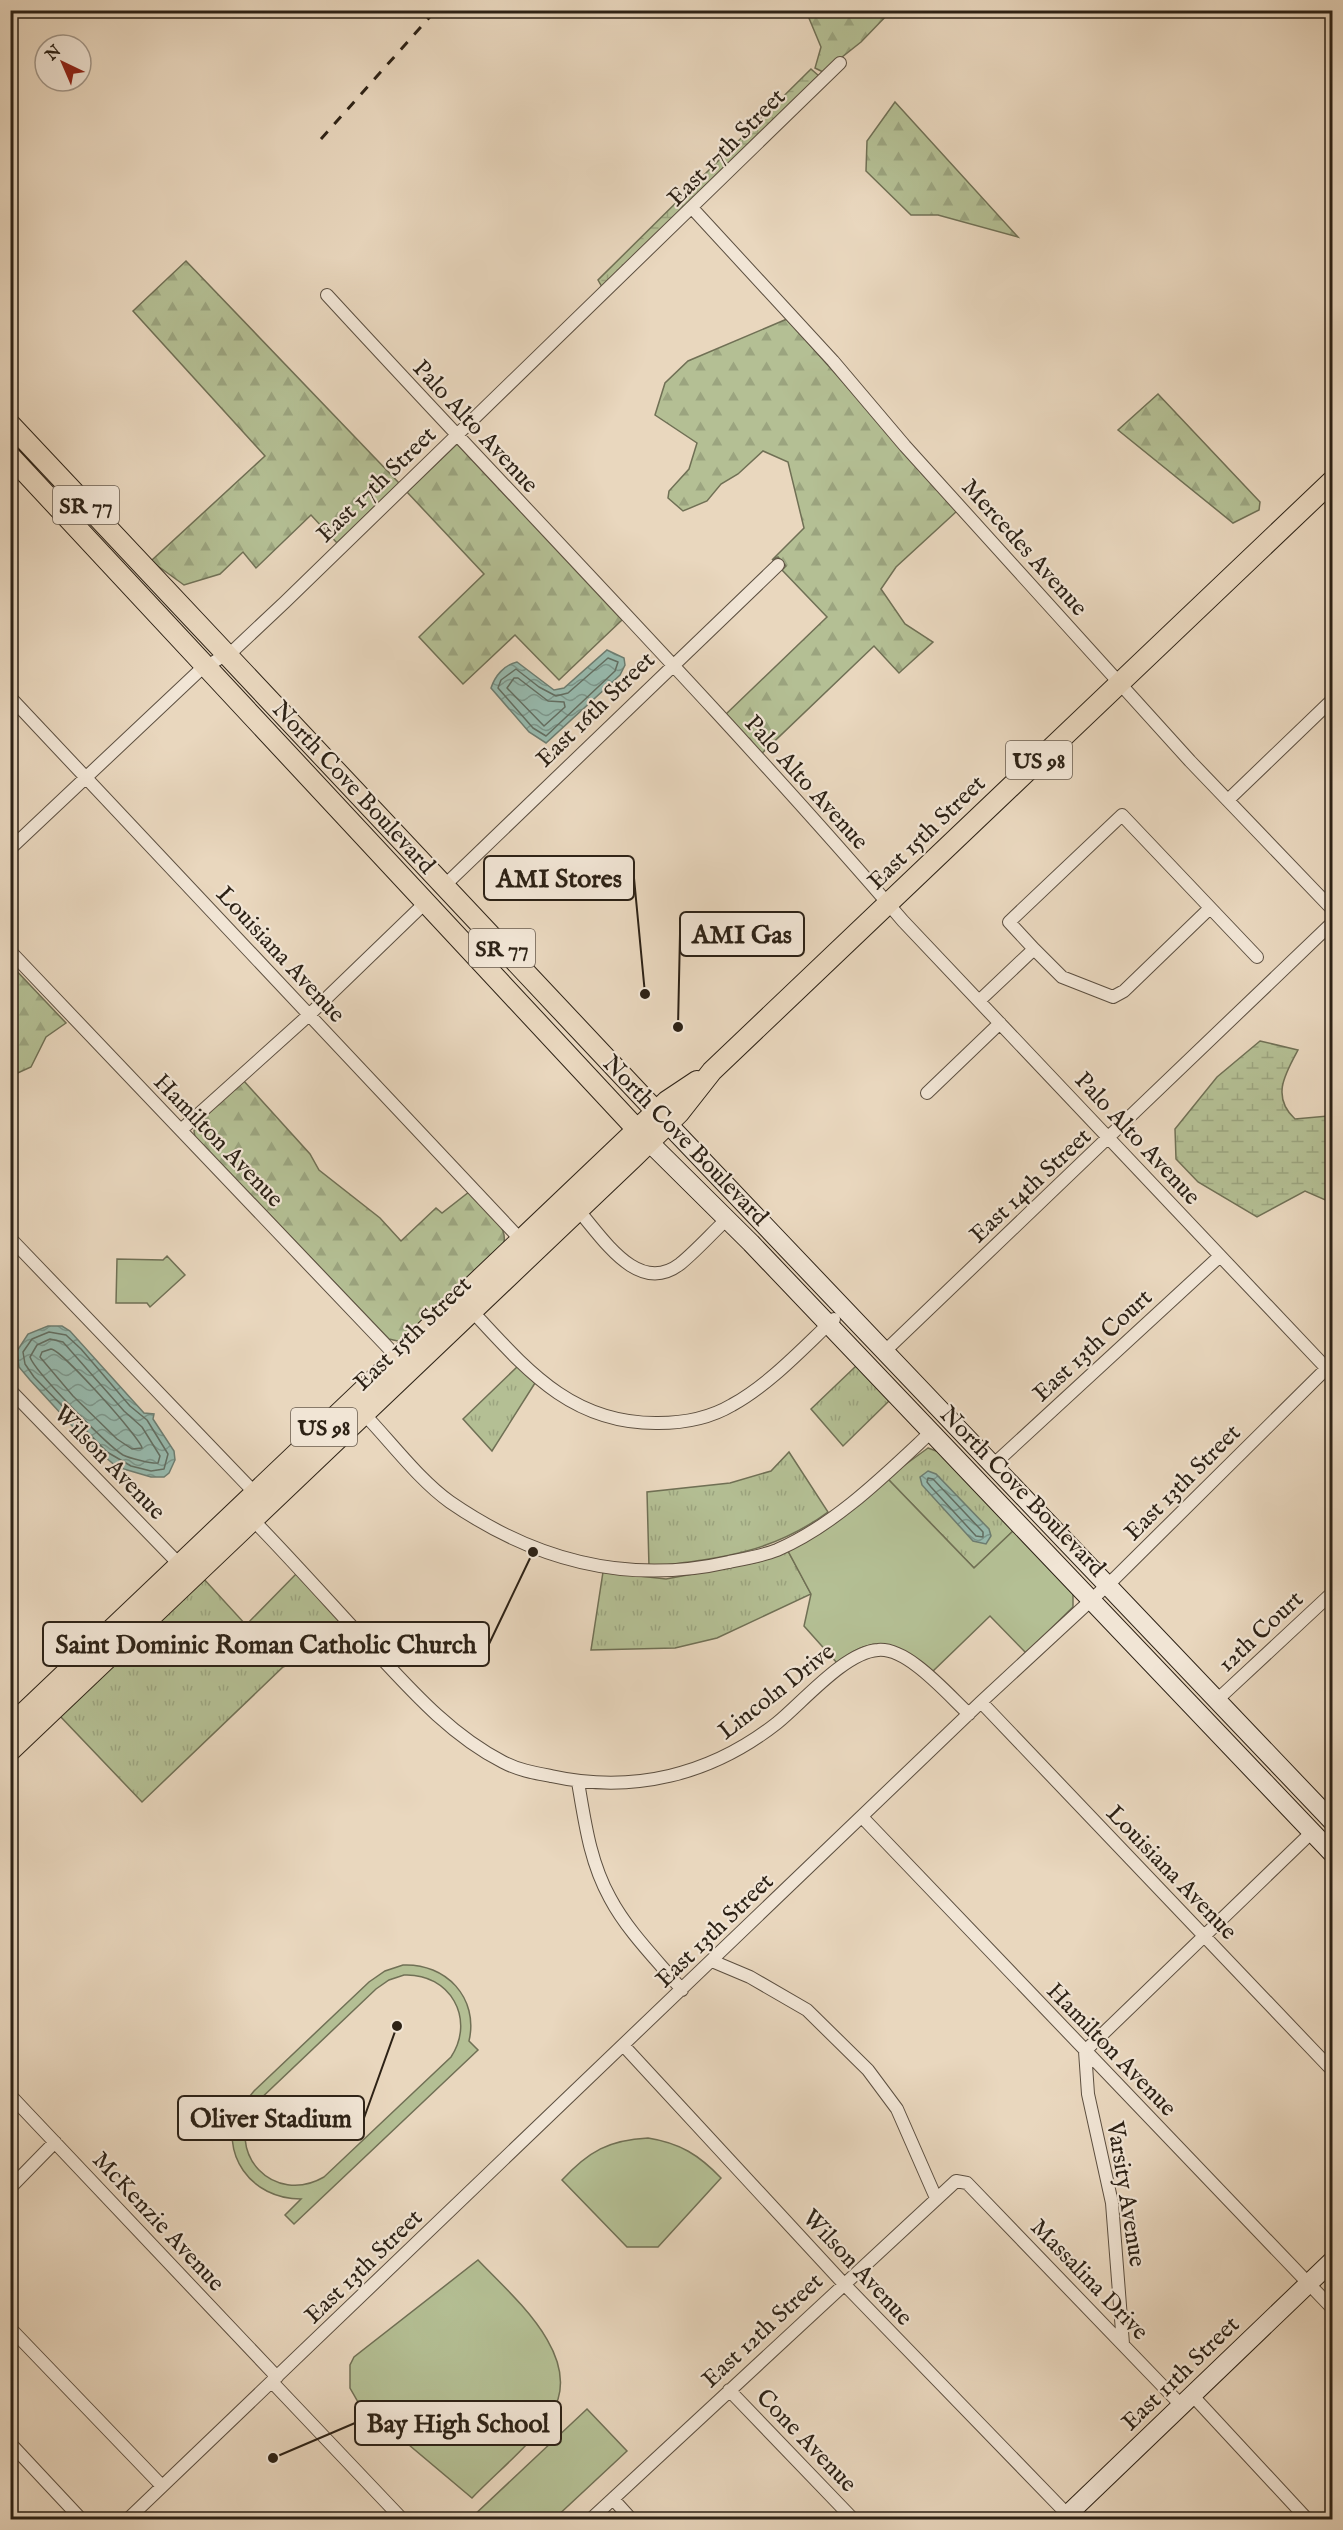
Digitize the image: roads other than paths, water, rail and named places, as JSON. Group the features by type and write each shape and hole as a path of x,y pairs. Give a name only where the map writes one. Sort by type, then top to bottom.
{"main road":[{"name":"North Cove Boulevard","path":"10,424 884,1352 1331,1816"},
{"name":"North Cove Boulevard","path":"10,456 643,1136 806,1301 832,1322 931,1432 1332,1853"},
{"name":"East 15th Street","path":"10,1751 38,1711 662,1118 667,1101 712,1071 1332,481"},
{"name":"East 15th Street","path":"527,1246 578,1210 643,1136"},
{"path":"832,1322 865,1348 875,1352 884,1352"},
{"name":"East 15th Street","path":"10,1725 38,1711"},
{"name":"East 11th Street","path":"1064,2517 1332,2261"}],"street":[{"name":"East 17th Street","path":"10,849 206,665 226,654 285,602 693,209 840,63"},
{"name":"Mercedes Avenue","path":"693,209 1228,800 1332,909"},
{"name":"Palo Alto Avenue","path":"327,295 671,664 979,1001 1330,1371"},
{"name":"East 16th Street","path":"444,885 671,664 778,565"},
{"name":"Louisiana Avenue","path":"10,697 527,1246"},
{"path":"1228,800 1332,700"},
{"path":"1210,908 1124,992 1113,997 1062,977 1009,922 1122,815 1257,957"},
{"path":"181,1130 310,1014 426,903"},
{"name":"East 14th Street","path":"884,1352 1332,923"},
{"path":"979,1001 1034,949"},
{"name":"Hamilton Avenue","path":"10,951 403,1364"},
{"path":"927,1093 1000,1023"},
{"path":"578,1210 626,1262 637,1270 651,1275 665,1273 679,1265 727,1219"},
{"path":"10,1238 261,1499"},
{"name":"East 13th Court","path":"993,1465 1220,1256"},
{"path":"466,1305 535,1377 556,1394 610,1418 652,1423 696,1419 732,1406 832,1322"},
{"name":"East 13th Street","path":"128,2520 981,1702 1107,1585 1330,1371"},
{"name":"Wilson Avenue","path":"10,1390 186,1571"},
{"path":"358,1408 432,1487 449,1501 499,1531 532,1546 582,1563 620,1570 664,1573 756,1556 797,1540 842,1510 931,1432"},
{"name":"Lincoln Drive","path":"246,1513 406,1685 450,1727 504,1763 578,1782 623,1783 674,1777 707,1766 742,1749 777,1723 853,1658 878,1650 890,1651 915,1664 969,1714"},
{"name":"12th Court","path":"1217,1700 1332,1593"},
{"name":"Louisiana Avenue","path":"981,1702 1332,2070"},
{"path":"578,1782 586,1834 595,1866 610,1900 630,1928 682,1990"},
{"name":"Hamilton Avenue","path":"862,1817 1332,2308"},
{"path":"1085,2051 1312,1832"},
{"path":"712,1961 750,1977 807,2010 868,2070 897,2109 936,2198"},
{"name":"Wilson Avenue","path":"623,2045 1064,2517"},
{"name":"Varsity Avenue","path":"1085,2051 1088,2094 1112,2202 1123,2344"},
{"name":"McKenzie Avenue","path":"10,2095 403,2520"},
{"path":"10,2188 55,2142"},
{"name":"East 12th Street","path":"590,2520 936,2198 956,2181 967,2183"},
{"name":"Massalina Drive","path":"967,2183 1123,2344 1187,2400 1308,2520"},
{"path":"10,2328 162,2486"},
{"name":"Cone Avenue","path":"729,2390 854,2520"},
{"path":"10,2444 82,2520"},
{"path":"613,2499 632,2520"}],"water":[{"path":"607,650 624,658 625,665 620,675 546,743 529,732 491,688 501,672 517,662 554,690 564,688"},
{"path":"48,1326 62,1326 70,1331 144,1413 154,1414 153,1419 174,1451 175,1460 169,1473 164,1477 151,1477 117,1467 85,1440 19,1367 17,1351 28,1334"},
{"path":"928,1471 936,1474 989,1529 991,1536 986,1544 973,1541 922,1485 920,1477"}],"railway":[{"path":"321,139 436,10"}],"place":[{"name":"AMI Stores","path":"645,994"},
{"name":"AMI Gas","path":"678,1027"},
{"name":"Saint Dominic Roman Catholic Church","path":"533,1552"},
{"name":"Oliver Stadium","path":"397,2026"},
{"name":"Bay High School","path":"273,2458"}]}
